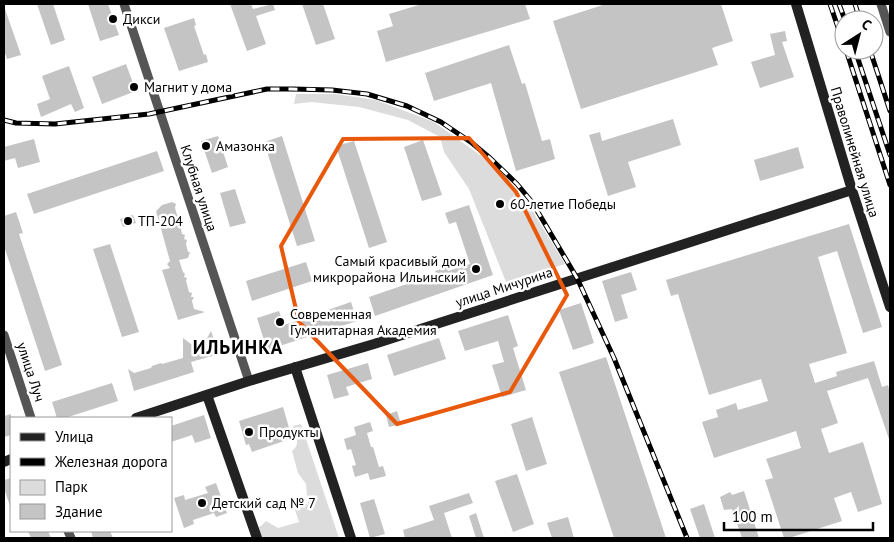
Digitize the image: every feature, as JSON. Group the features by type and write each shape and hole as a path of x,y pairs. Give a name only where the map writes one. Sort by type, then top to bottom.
{"main road":[{"name":"Праволинейная улица","path":"796,4 852,190 890,307"},
{"name":"улица Мичурина","path":"139,417 852,190"},
{"path":"296,367 351,538"},
{"path":"207,395 256,538"}],"street":[{"name":"Клубная улица","path":"124,4 249,381"},
{"path":"881,4 890,32"},
{"name":"улица Луч","path":"4,335 31,417"}],"highlighted area":[{"path":"469,138 516,192 567,295 510,392 397,424 299,322 281,246 343,139"}],"green space":[{"path":"296,94 335,94 376,100 434,122 487,160 530,207 565,264 506,282 469,189 444,152 440,137 408,120 359,107 311,102 294,104"},
{"path":"301,424 339,538 257,538 253,529 261,526 266,521 278,528 299,522 294,507 305,503 308,505 306,484 298,473 292,451 297,442 293,426"}],"building":[{"path":"37,4 53,4 65,40 51,45"},
{"path":"88,4 108,4 119,35 100,41"},
{"path":"230,4 251,4 253,9 273,4 275,10 256,16 266,44 247,51"},
{"path":"302,4 323,4 335,39 316,45"},
{"path":"422,4 525,4 530,19 386,62 377,31 393,26 389,14"},
{"path":"606,4 721,4 733,41 712,48 718,65 581,109 553,21"},
{"path":"4,9 21,55 7,59 4,50"},
{"path":"194,18 196,25 194,26 208,62 179,71 164,28"},
{"path":"785,31 787,41 782,42 794,77 760,88 751,62 775,55 770,34"},
{"path":"509,45 522,84 525,83 542,141 550,139 555,159 516,171 491,83 434,101 425,73"},
{"path":"126,64 136,91 102,104 92,77"},
{"path":"69,66 84,108 75,112 71,104 41,117 37,104 50,99 42,76"},
{"path":"673,119 681,145 628,162 636,187 608,196 589,135 600,132 602,141"},
{"path":"218,136 228,167 212,173 201,141"},
{"path":"282,136 315,241 297,246 264,142"},
{"path":"34,139 40,162 18,168 15,158 4,161 4,147"},
{"path":"423,140 442,195 422,201 404,147"},
{"path":"354,141 387,242 369,248 336,146"},
{"path":"798,147 804,168 760,181 754,160"},
{"path":"157,151 164,171 34,214 27,194"},
{"path":"235,189 246,223 230,227 220,193"},
{"path":"172,202 176,204 178,220 181,220 182,234 185,235 184,239 187,240 188,252 190,252 188,258 179,260 185,274 184,277 187,278 189,292 192,293 191,297 194,297 192,301 194,309 205,312 178,320 162,270 170,268 167,264 170,261 156,211 162,205"},
{"path":"469,205 493,275 375,316 369,297 436,274 435,271 447,267 448,271 470,264 456,222 449,224 445,213"},
{"path":"16,212 23,233 19,234 62,365 45,371 4,246 4,216"},
{"name":"ТП-204","path":"133,215 136,223 123,227 120,219"},
{"path":"849,224 882,327 863,333 837,251 818,257 847,353 809,364 815,383 837,376 836,372 874,361 882,387 888,385 890,393 890,439 868,378 827,391 838,423 821,429 829,453 863,442 882,504 858,512 851,492 834,498 842,521 784,538 765,480 773,478 766,459 801,448 796,431 714,458 702,422 718,417 716,410 736,403 738,410 768,401 761,379 709,395 678,294 671,296 666,280"},
{"path":"110,244 139,332 122,337 93,249"},
{"path":"306,262 312,281 252,301 246,281"},
{"path":"631,272 637,290 621,295 628,318 615,322 602,281"},
{"path":"351,302 357,321 267,350 257,318 279,311 284,325"},
{"path":"581,303 594,343 573,350 559,310"},
{"path":"508,315 518,346 513,348 526,390 502,397 492,365 504,362 498,341 465,351 458,331"},
{"path":"211,331 219,354 191,362 194,372 134,391 128,369 134,373 161,363 183,358 183,338 191,344 206,340"},
{"path":"439,338 446,359 394,376 387,355"},
{"path":"606,357 666,538 614,538 559,372"},
{"path":"368,363 372,379 346,387 349,395 334,399 327,375"},
{"path":"112,383 118,401 68,417 57,417 52,402"},
{"path":"283,407 290,431 288,432 290,439 252,452 249,444 246,445 239,421"},
{"path":"397,411 401,424 389,427 386,415"},
{"path":"11,414 10,435 4,437 4,416"},
{"path":"204,415 211,438 195,443 192,435 172,442 172,426"},
{"path":"532,417 547,464 526,471 511,424"},
{"path":"370,422 373,431 367,433 371,447 373,447 379,467 383,466 386,476 370,480 368,473 355,477 352,466 356,465 351,449 347,450 344,439 356,435 354,427"},
{"path":"517,474 534,524 513,532 495,481"},
{"path":"10,478 10,506 4,488 4,480"},
{"path":"216,483 227,513 216,517 214,513 193,520 194,524 184,528 174,498 184,495 185,500 208,493 205,487"},
{"path":"744,491 759,538 742,538 732,509 724,510 720,497 730,492 732,495"},
{"path":"469,493 473,503 444,513 452,538 405,538 403,530 434,520 429,506"},
{"path":"374,499 385,534 370,538 360,503"},
{"path":"704,504 715,538 700,538 690,509"},
{"path":"476,513 484,538 476,538 469,516"},
{"path":"568,517 574,538 552,538 547,523"},
{"path":"28,532 48,532 51,538 31,538"},
{"path":"91,532 110,532 113,538 93,538"}],"railway":[{"path":"830,4 834,16"},
{"path":"839,4 841,10"},
{"path":"855,4 857,10"},
{"path":"849,60 890,185"},
{"path":"858,60 890,155"},
{"path":"873,60 890,111"},
{"path":"4,120 16,123 55,124 149,114 267,89 292,89 332,90 367,94 407,106 441,122 472,143 517,184 532,202 577,278 614,358 687,538"}],"place":[{"name":"Дикси","path":"113,19"},
{"name":"Магнит у дома","path":"134,87"},
{"name":"Амазонка","path":"206,146"},
{"name":"60-летие Победы","path":"500,204"},
{"name":"ТП-204","path":"128,221"},
{"name":"Самый красивый дом микрорайона Ильинский","path":"476,269"},
{"name":"Современная Гуманитарная Академия","path":"280,322"},
{"name":"Продукты","path":"249,432"},
{"name":"Детский сад № 7","path":"202,503"}],"district":[{"name":"ИЛЬИНКА","path":"238,347"}]}
